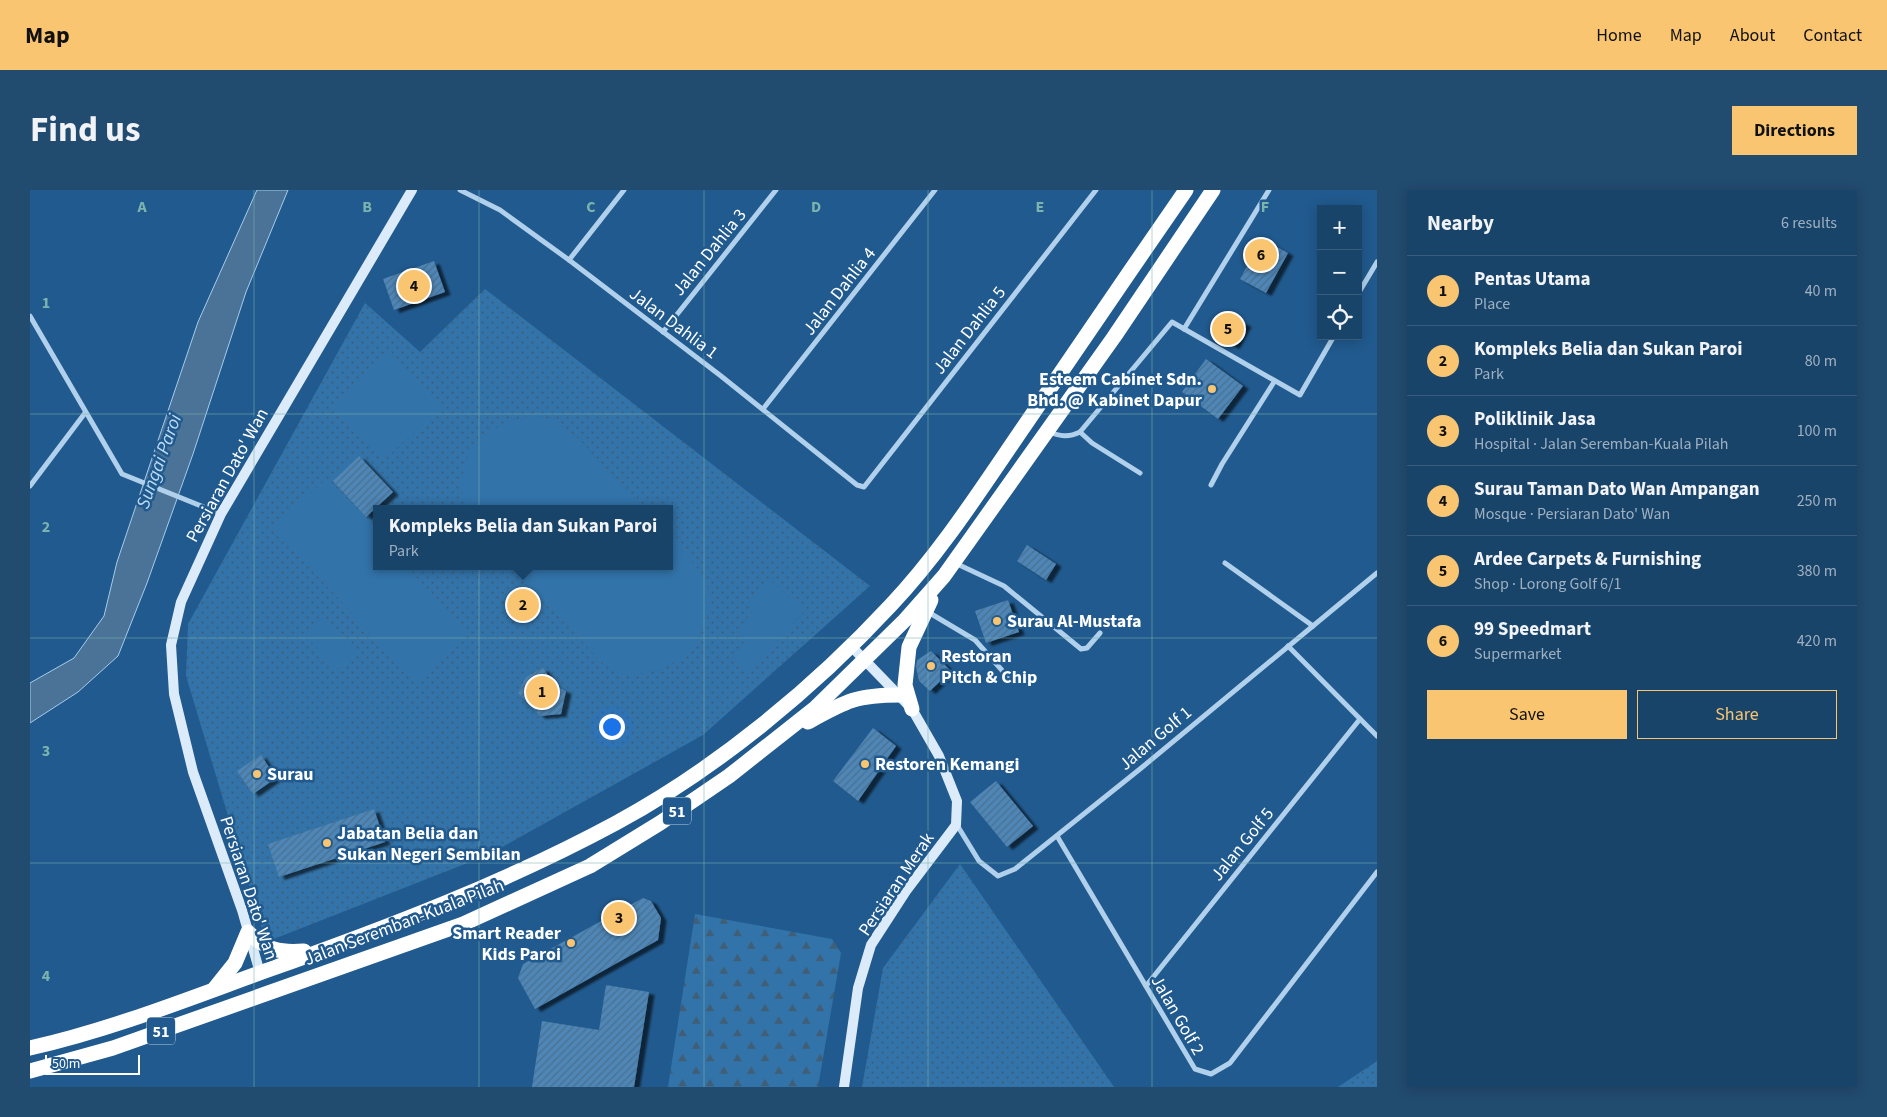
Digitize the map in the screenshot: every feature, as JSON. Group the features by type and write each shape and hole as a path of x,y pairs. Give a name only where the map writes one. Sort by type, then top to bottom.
{"highway":[{"name":"Jalan Seremban-Kuala Pilah","path":"30,1048 132,1018 260,973 326,949 521,871 619,822 684,782 748,737 799,694 891,606 928,561 1186,190"},
{"name":"Jalan Seremban-Kuala Pilah","path":"30,1071 113,1048 462,924 590,866 660,823 741,767 814,709 905,620 944,576 1114,337 1213,190"},
{"path":"960,517 965,521 970,521 1001,480 1009,475 1016,475"},
{"path":"912,709 905,685 909,647 925,610 944,576"},
{"path":"741,767 802,726 845,702 868,695 900,694"},
{"path":"215,988 235,963 248,932 274,951 286,953 326,949"},
{"path":"260,973 267,982 291,985"}],"street":[{"name":"Persiaran Dato' Wan","path":"260,973 248,932 193,772 174,694 171,645 181,602 221,514 412,190"},
{"name":"Jalan Dahlia 1","path":"460,190 500,210 569,260 764,409 857,485 864,487"},
{"path":"569,260 624,190"},
{"name":"Jalan Dahlia 3","path":"663,332 776,190"},
{"name":"Jalan Dahlia 4","path":"764,409 935,190"},
{"path":"1184,329 1269,190"},
{"name":"Jalan Dahlia 5","path":"864,487 1093,191"},
{"path":"1362,287 1377,262"},
{"path":"30,316 122,474 221,514"},
{"path":"1047,432 1060,436 1071,436 1080,432 1172,322 1274,382 1300,395 1332,340"},
{"path":"1211,485 1222,464 1274,382"},
{"path":"30,486 85,413"},
{"path":"1080,432 1092,443 1140,472"},
{"path":"953,562 1004,586 1077,647 1087,648 1100,634"},
{"path":"1225,563 1313,626"},
{"name":"Jalan Golf 1","path":"956,825 979,861 998,876 1015,869 1376,576"},
{"path":"925,610 969,636 1008,677"},
{"path":"850,645 900,694"},
{"path":"1288,646 1377,736"},
{"name":"Persiaran Merak","path":"844,1087 858,988 871,945 906,891 956,825 957,801 939,756 912,709 900,694"},
{"name":"Jalan Golf 5","path":"1146,986 1360,719"},
{"name":"Jalan Golf 2","path":"1058,836 1194,1069 1211,1074 1230,1063 1377,872"}],"green space":[{"path":"485,289 870,586 703,735 488,855 266,942 186,676 188,624 365,303 420,352"},
{"path":"390,351 441,407 384,460 333,404"},
{"path":"533,416 553,419 578,438 639,505 464,505 461,481 467,458 483,436 508,421"},
{"path":"325,480 373,531 373,570 410,570 469,633 417,682 273,529"},
{"path":"673,541 701,572 707,585 708,616 703,630 695,643 673,663 644,673 629,674 618,672 612,670 599,660 517,570 673,570"},
{"path":"768,578 804,611 749,672 732,656 746,640 736,631 756,608 748,601"},
{"path":"322,618 355,652 337,669 305,635"},
{"path":"960,864 1114,1087 862,1087 883,968"},
{"path":"695,914 832,939 841,953 818,1087 668,1087"},
{"path":"1377,1061 1377,1087 1338,1087"}],"water":[{"name":"Sungai Paroi","path":"257,190 288,190 246,292 193,454 147,583 118,656 78,692 30,723 30,683 74,658 104,616 117,562 198,322"}],"building":[{"path":"1262,239 1288,253 1266,293 1240,279"},
{"path":"434,261 445,292 394,310 383,279"},
{"path":"1223,312 1246,324 1234,346 1211,334"},
{"name":"Esteem Cabinet Sdn. Bhd. @ Kabinet Dapur","path":"1206,359 1243,386 1218,419 1182,392"},
{"path":"359,456 393,492 379,505 373,505 373,511 366,517 333,481"},
{"path":"1027,545 1056,564 1046,580 1017,561"},
{"name":"Surau Al-Mustafa","path":"1008,600 1019,632 986,643 975,611"},
{"name":"Restoran Pitch & Chip","path":"931,651 951,671 930,691 919,681 916,667 917,660"},
{"path":"543,668 555,686 566,691 561,714 540,716 518,693 526,677"},
{"name":"Restoren Kemangi","path":"873,728 896,746 858,801 833,781"},
{"name":"Surau","path":"261,755 276,778 253,794 237,771"},
{"path":"996,781 1033,826 1007,847 970,802"},
{"name":"Jabatan Belia dan Sukan Negeri Sembilan","path":"374,809 385,842 279,877 268,844"},
{"path":"643,898 651,901 661,918 658,940 535,1009 518,978 523,964"},
{"path":"606,985 649,992 634,1087 532,1087 542,1021 599,1030"}],"place":[{"name":"99 Speedmart","path":"1261,255"},
{"name":"Surau Taman Dato Wan Ampangan","path":"414,286"},
{"name":"Ardee Carpets & Furnishing","path":"1228,329"},
{"name":"Esteem Cabinet Sdn. Bhd. @ Kabinet Dapur","path":"1212,389"},
{"name":"Kompleks Belia dan Sukan Paroi","path":"523,605"},
{"name":"Surau Al-Mustafa","path":"997,621"},
{"name":"Restoran Pitch & Chip","path":"931,666"},
{"name":"Pentas Utama","path":"542,692"},
{"name":"Restoren Kemangi","path":"865,764"},
{"name":"Surau","path":"257,774"},
{"name":"Jabatan Belia dan Sukan Negeri Sembilan","path":"327,843"},
{"name":"Poliklinik Jasa","path":"619,918"},
{"name":"Smart Reader Kids Paroi","path":"571,943"}]}
